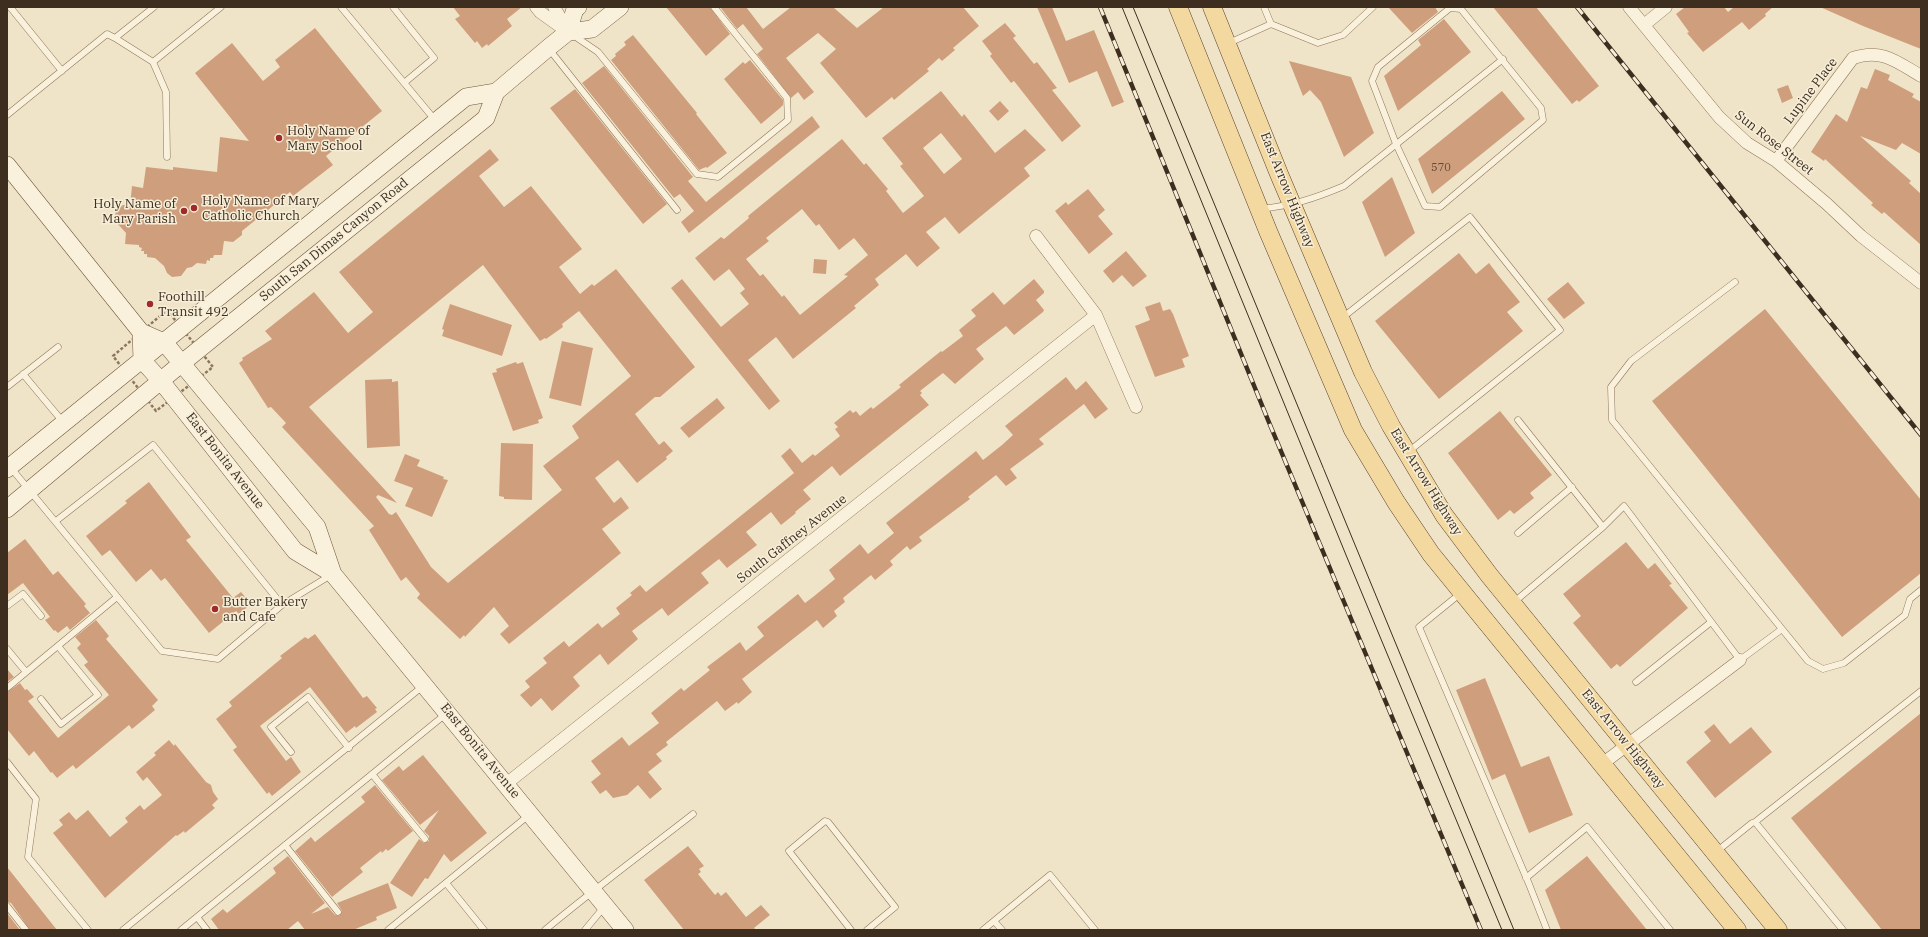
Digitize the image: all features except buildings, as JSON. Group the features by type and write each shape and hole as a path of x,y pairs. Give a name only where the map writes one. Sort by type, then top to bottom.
{"main road":[{"path":"578,7 575,9 568,32 592,29 620,7"},
{"path":"1178,7 1259,209 1353,430 1405,515 1431,554 1737,930"},
{"name":"East Arrow Highway","path":"1212,7 1292,205 1363,372 1407,454 1444,515 1512,604 1778,930"},
{"name":"South San Dimas Canyon Road","path":"7,509 29,489 182,363 486,118 496,92 568,32"},
{"path":"8,468 466,97 496,92"},
{"name":"East Bonita Avenue","path":"7,165 141,332 164,342 317,527 333,574"},
{"path":"141,332 142,360"},
{"name":"East Bonita Avenue","path":"142,360 161,381 295,551 333,574 426,684 625,930"}],"street":[{"path":"536,7 540,12 568,32"},
{"path":"554,7 568,32"},
{"name":"Sun Rose Street","path":"1629,7 1719,117 1747,143 1776,161 1827,204 1861,236 1921,283"},
{"path":"1644,25 1666,7"},
{"name":"Lupine Place","path":"1776,161 1853,58 1864,54 1884,55 1921,76"},
{"path":"1036,236 1096,315 1136,407"},
{"name":"South Gaffney Avenue","path":"506,784 1096,315"},
{"path":"1602,764 1740,660"}],"lane":[{"path":"10,7 62,71"},
{"path":"114,38 154,7"},
{"path":"153,62 222,7"},
{"path":"341,7 436,121"},
{"path":"393,7 434,58 404,83"},
{"path":"568,32 598,52 697,174 718,177 788,120 787,98 714,7"},
{"path":"1264,7 1271,24 1318,43 1343,35 1373,7"},
{"path":"1450,8 1461,9 1542,108 1543,120 1440,207 1425,206 1396,144 1372,80 1378,67 1450,8"},
{"path":"1227,44 1271,24"},
{"path":"7,115 107,34 153,62 166,92 167,157"},
{"path":"548,48 677,210"},
{"path":"1259,209 1292,205 1315,198 1344,186 1503,59"},
{"path":"1340,319 1470,218 1560,330 1407,454"},
{"path":"1735,282 1632,361 1611,387 1612,420 1808,661 1823,669 1844,663 1905,615 1910,599 1921,590"},
{"path":"7,387 58,347"},
{"path":"23,374 64,422"},
{"path":"1518,420 1603,527"},
{"path":"56,521 153,444 282,605"},
{"path":"8,468 29,489 56,521 162,651 218,659 282,605 333,574"},
{"path":"1518,533 1572,487"},
{"path":"1512,604 1603,527 1624,506 1740,660 1782,629"},
{"path":"1462,592 1419,627 1547,930"},
{"path":"7,606 23,594 41,616"},
{"path":"7,688 117,597"},
{"path":"1636,682 1711,622"},
{"path":"41,699 61,724 98,695 58,646"},
{"path":"7,649 26,672"},
{"path":"124,930 426,684"},
{"path":"1715,852 1921,691"},
{"path":"291,752 271,727 308,697 349,748"},
{"path":"181,930 448,712"},
{"path":"7,762 36,799 28,857 88,930"},
{"path":"372,774 425,839"},
{"path":"388,930 531,814"},
{"path":"545,930 593,890 613,877 693,814"},
{"path":"851,930 789,851 825,821 828,822 895,907 867,930"},
{"path":"1755,822 1842,930"},
{"path":"1526,878 1588,827 1670,930"},
{"path":"285,845 338,912"},
{"path":"983,930 1050,875 1095,930"},
{"path":"446,883 484,930"},
{"path":"7,906 26,930"},
{"path":"585,930 605,906"},
{"path":"197,917 207,930"},
{"path":"994,921 1002,930"}],"tram line":[{"path":"1122,7 1346,555 1502,930"},
{"path":"1133,7 1514,930"}],"railway":[{"path":"1100,7 1268,420 1481,930"},
{"path":"1577,7 1921,435"}],"place":[{"name":"Holy Name of Mary School","path":"279,138"},
{"name":"Holy Name of Mary Catholic Church","path":"194,208"},
{"name":"Holy Name of Mary Parish","path":"184,211"},
{"name":"Foothill Transit 492","path":"150,304"},
{"name":"Butter Bakery and Cafe","path":"215,609"}]}
